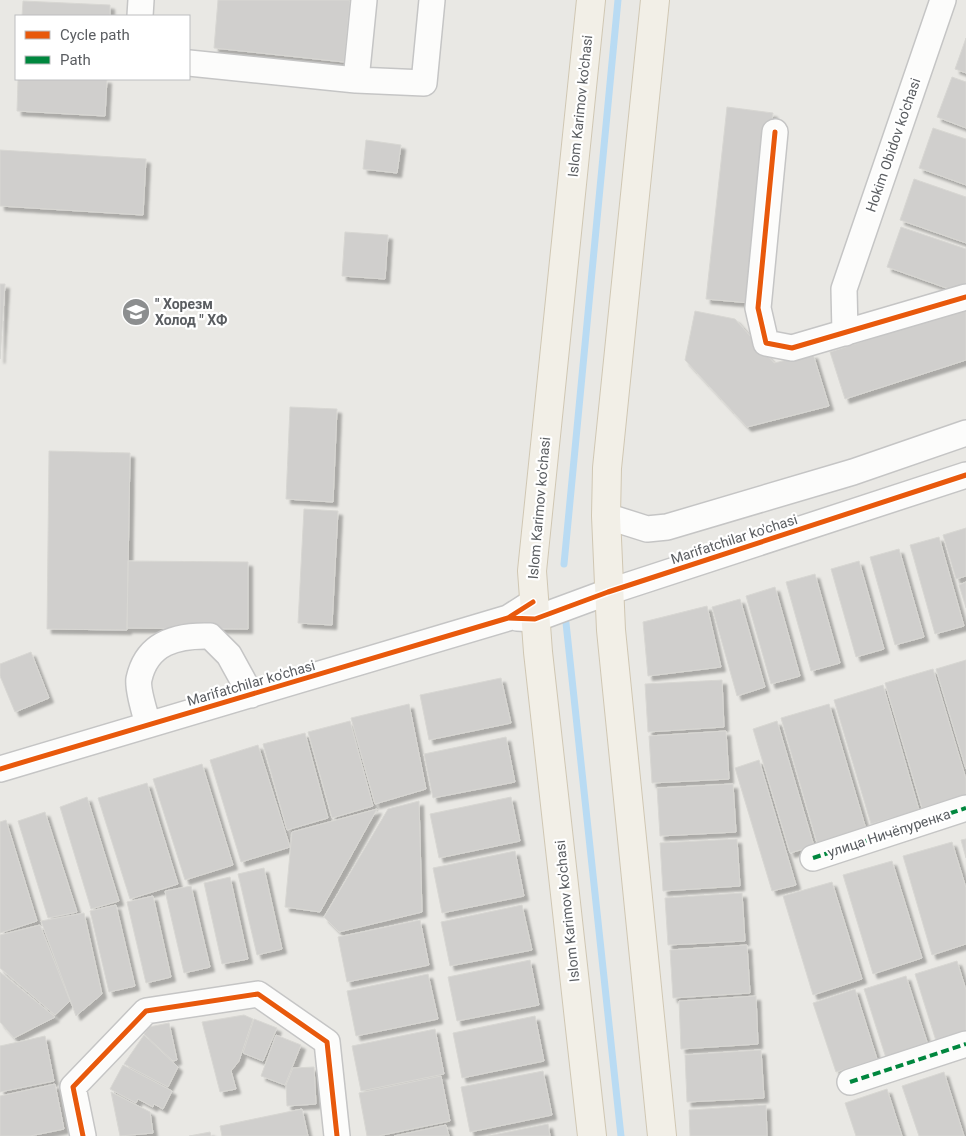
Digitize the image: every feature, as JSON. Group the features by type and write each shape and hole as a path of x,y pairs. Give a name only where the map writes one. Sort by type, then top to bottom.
{"main road":[{"name":"Islom Karimov ko'chasi","path":"591,0 525,613 592,1136"},
{"path":"655,0 608,459 606,516 608,592 662,1136"}],"street":[{"path":"140,15 141,0"},
{"path":"356,80 364,0"},
{"path":"190,63 356,80 424,83 432,0"},
{"name":"Hokim Obidov ko'chasi","path":"845,333 844,289 943,0"},
{"path":"775,132 758,308 766,343 792,348 966,297"},
{"name":"Marifatchilar ko'chasi","path":"606,516 647,529 667,527 853,472 966,433"},
{"name":"Marifatchilar ko'chasi","path":"0,769 525,613 608,592 966,474"},
{"path":"148,724 138,680 148,657 162,644 186,635 210,636 228,655 252,695"},
{"name":"улица Ничёпуренка","path":"812,858 966,808"},
{"path":"83,1136 73,1087 146,1011 258,994 327,1042 337,1136"},
{"path":"850,1082 966,1044"}],"building":[{"path":"218,0 350,0 344,62 214,48"},
{"path":"23,1 110,5 110,15 22,15"},
{"path":"966,38 966,73 955,69"},
{"path":"952,77 966,82 966,128 937,117"},
{"path":"18,80 107,80 105,116 17,111"},
{"path":"727,107 773,113 750,303 706,299"},
{"path":"933,128 966,139 966,185 919,168"},
{"path":"366,140 401,145 397,173 363,169"},
{"path":"0,150 146,159 143,215 0,206"},
{"path":"914,179 966,197 966,243 900,220"},
{"path":"901,227 966,249 966,295 887,267"},
{"path":"345,232 388,235 385,279 342,276"},
{"path":"0,284 5,284 0,359"},
{"path":"966,308 966,360 845,399 830,352"},
{"path":"695,311 735,319 774,363 813,354 829,406 747,427 685,360"},
{"path":"290,407 337,409 333,502 286,499"},
{"path":"49,451 130,453 127,630 47,629"},
{"path":"304,509 338,511 332,625 298,623"},
{"path":"966,528 966,576 956,579 943,535"},
{"path":"939,537 964,626 935,634 910,545"},
{"path":"899,549 924,637 895,645 870,557"},
{"path":"128,561 248,562 248,629 127,628"},
{"path":"859,561 884,649 856,657 831,569"},
{"path":"815,574 840,663 811,671 786,582"},
{"path":"966,582 966,608 959,585"},
{"path":"775,587 800,676 771,684 746,596"},
{"path":"740,599 765,687 737,696 712,607"},
{"path":"707,606 721,667 648,676 643,622"},
{"path":"31,652 49,698 15,712 0,676 0,664"},
{"path":"966,660 966,769 936,669"},
{"path":"933,669 966,779 966,795 922,808 885,683"},
{"path":"501,678 511,723 429,740 420,695"},
{"path":"722,680 724,727 648,732 645,684"},
{"path":"883,685 919,810 871,824 834,700"},
{"path":"409,704 426,789 375,804 351,718"},
{"path":"829,704 866,829 817,843 781,718"},
{"path":"350,721 373,806 332,818 308,732"},
{"path":"777,721 814,846 790,853 753,729"},
{"path":"726,731 729,779 652,783 649,736"},
{"path":"305,733 328,818 287,830 263,744"},
{"path":"506,737 515,782 433,798 424,754"},
{"path":"258,745 290,847 241,862 210,760"},
{"path":"759,760 796,885 772,891 735,768"},
{"path":"202,764 233,865 185,880 153,779"},
{"path":"147,783 178,884 130,899 98,798"},
{"path":"733,784 736,832 660,836 657,788"},
{"path":"87,797 119,901 91,909 60,807"},
{"path":"511,797 520,841 439,858 430,814"},
{"path":"419,801 422,912 339,932 324,917 388,809"},
{"path":"377,809 320,912 285,907 292,832"},
{"path":"45,812 77,912 48,918 18,821"},
{"path":"6,820 37,921 0,933 0,822"},
{"path":"737,839 740,886 663,891 660,843"},
{"path":"966,839 966,858 961,840"},
{"path":"952,842 966,888 966,944 932,955 903,856"},
{"path":"515,851 524,896 442,913 433,868"},
{"path":"892,861 922,958 873,974 843,875"},
{"path":"264,868 282,949 257,955 238,874"},
{"path":"230,877 248,959 222,964 204,883"},
{"path":"832,882 862,979 813,995 783,896"},
{"path":"191,886 210,967 184,973 165,891"},
{"path":"742,893 745,941 668,945 665,898"},
{"path":"153,896 171,977 146,983 127,902"},
{"path":"116,905 135,986 109,992 90,911"},
{"path":"522,905 532,950 450,966 441,922"},
{"path":"84,913 102,994 76,1016 41,921"},
{"path":"420,920 429,965 347,982 338,937"},
{"path":"40,925 70,1001 55,1015 0,968 0,935"},
{"path":"747,945 750,993 673,998 670,950"},
{"path":"530,960 539,1005 457,1021 448,977"},
{"path":"957,961 966,990 966,1034 937,1044 915,974"},
{"path":"0,972 55,1017 14,1038 0,1022"},
{"path":"428,974 438,1019 356,1036 347,991"},
{"path":"906,976 928,1045 886,1058 864,989"},
{"path":"855,989 877,1059 836,1072 813,1003"},
{"path":"756,996 758,1044 681,1049 679,1001"},
{"path":"244,1015 253,1019 239,1061 231,1071 236,1089 220,1092 202,1022"},
{"path":"535,1016 544,1061 462,1078 453,1033"},
{"path":"254,1019 277,1028 263,1061 243,1053"},
{"path":"169,1023 177,1060 173,1061 144,1034 149,1027"},
{"path":"435,1029 444,1074 361,1091 352,1046"},
{"path":"144,1035 178,1067 168,1087 124,1064"},
{"path":"276,1035 301,1045 285,1085 261,1076"},
{"path":"45,1036 54,1081 0,1092 0,1046"},
{"path":"761,1050 764,1098 687,1102 685,1055"},
{"path":"123,1065 172,1091 163,1109 154,1104 153,1107 138,1099 136,1103 110,1089"},
{"path":"314,1067 316,1104 287,1106 286,1085 293,1068"},
{"path":"543,1071 552,1115 470,1132 461,1087"},
{"path":"944,1072 964,1136 919,1136 902,1086"},
{"path":"441,1076 450,1121 378,1136 367,1136 359,1093"},
{"path":"55,1084 64,1129 30,1136 0,1136 0,1096"},
{"path":"887,1089 902,1136 856,1136 845,1103"},
{"path":"111,1092 150,1112 153,1133 120,1136"},
{"path":"766,1105 767,1136 690,1136 689,1110"},
{"path":"302,1109 308,1136 222,1136 220,1126"},
{"path":"548,1124 550,1136 488,1136"},
{"path":"446,1125 449,1136 394,1136"},
{"path":"210,1132 211,1136 189,1136"}],"waterway":[{"path":"564,564 618,0"},
{"path":"566,623 621,1136"}],"marked path":[{"path":"813,858 966,808"},
{"path":"850,1082 966,1044"}],"cycle path":[{"path":"775,132 758,308 766,343 792,348 966,297"},
{"path":"508,618 535,619 608,592 966,475"},
{"path":"0,769 508,618 533,602"},
{"path":"83,1136 73,1087 146,1011 258,994 327,1042 337,1136"}],"place":[{"name":"\" Хорезм Холод \" ХФ","path":"136,312"}]}
